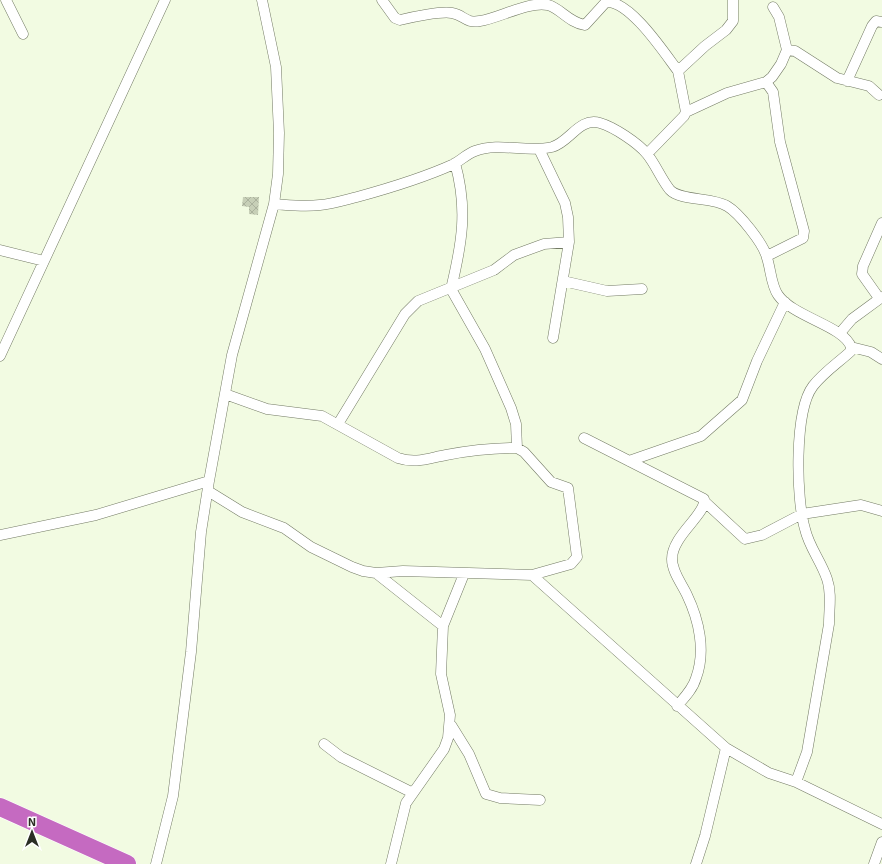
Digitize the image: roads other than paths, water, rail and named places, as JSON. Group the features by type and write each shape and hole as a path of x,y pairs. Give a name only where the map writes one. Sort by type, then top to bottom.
{"highway":[{"path":"0,807 127,864"},
{"path":"0,820 99,864"}],"street":[{"path":"6,0 24,34"},
{"path":"0,356 165,0"},
{"path":"156,864 173,796 191,652 200,539 209,481 232,355 274,204 278,160 278,94 275,61 262,0"},
{"path":"382,0 395,18 400,20 451,12 471,22 481,21 530,6 547,4 554,6 561,14 579,24 585,25 606,2 616,2 649,32 678,71 686,112"},
{"path":"678,71 705,46 726,30 733,21 733,0"},
{"path":"647,154 684,116 686,112 727,93 766,82 781,64 787,50 779,17 773,6"},
{"path":"847,81 872,26 876,21 882,22"},
{"path":"787,50 795,51 823,70 838,78 869,86 879,95"},
{"path":"766,82 773,92 780,142 804,231 803,238 798,242 767,256"},
{"path":"274,204 328,204 375,192 421,177 456,163 474,151 486,148 539,149 558,144 586,123 602,123 633,141 647,154 671,190 676,193 726,205 738,214 767,256 775,289 785,302 818,323 840,333 851,347 870,352 882,358"},
{"path":"539,149 565,203 568,217 569,242 553,338"},
{"path":"456,163 464,208 458,262 451,289 485,349 512,408 516,424 517,448"},
{"path":"840,333 852,319 880,298 862,274 863,266 882,223"},
{"path":"338,424 405,314 418,301 431,294 451,289 494,270 514,255 544,244 569,242"},
{"path":"0,250 44,261"},
{"path":"562,281 607,291 642,289"},
{"path":"629,461 701,436 742,400 757,361 785,302"},
{"path":"796,782 806,752 829,624 830,607 830,592 827,579 810,546 804,528 799,490 800,434 804,405 812,387 827,371 851,351 851,347"},
{"path":"208,491 242,512 284,528 311,547 352,567 376,573 403,571 532,575 572,564 577,557 568,488 551,482 524,452 517,448 447,455 419,462 407,461 398,458 338,424 315,415 268,409 225,394"},
{"path":"584,438 700,495 705,502 746,539 762,535 802,514 861,505 882,511"},
{"path":"0,535 96,515 209,481"},
{"path":"677,706 696,679 701,645 696,617 688,596 674,568 672,553 674,545 704,506 705,502"},
{"path":"376,573 443,626"},
{"path":"464,574 443,626 441,674 451,726 469,754 486,794 500,798 540,800"},
{"path":"532,575 677,706 726,748 769,773 796,782 882,824"},
{"path":"391,864 406,803 444,749 451,726"},
{"path":"324,744 341,757 413,794"},
{"path":"696,864 707,830 726,748"},
{"path":"874,864 882,842"}]}
